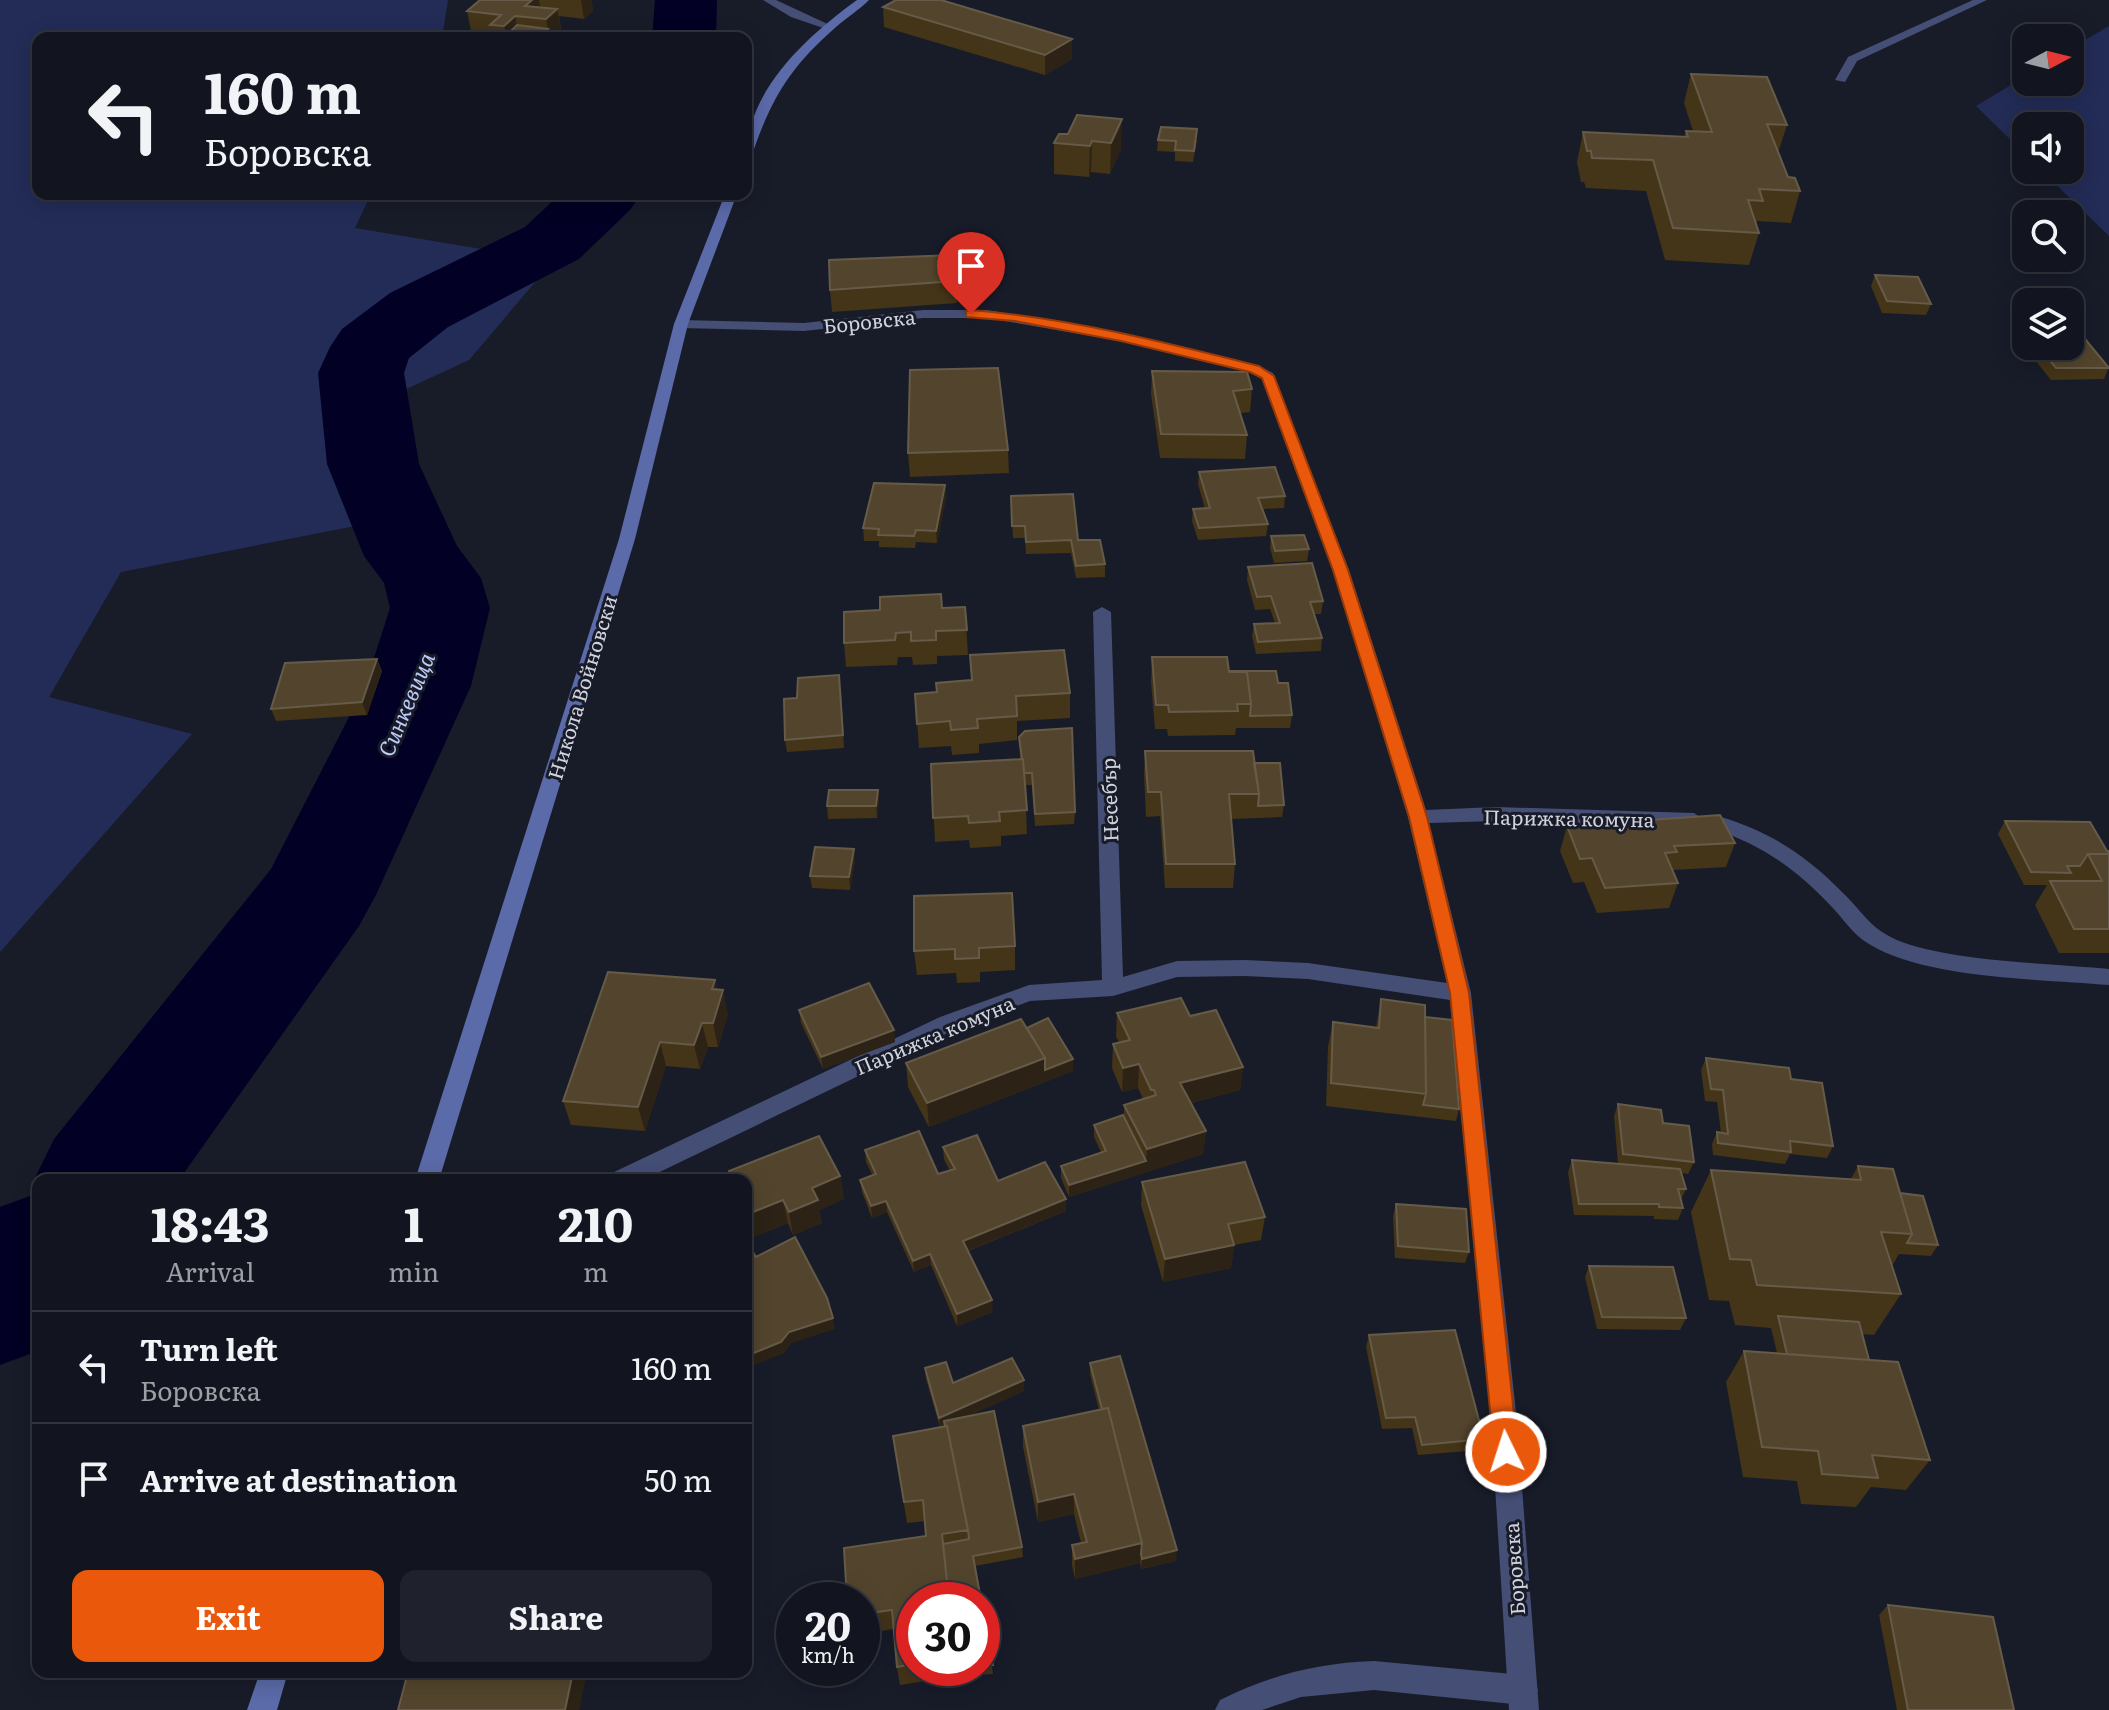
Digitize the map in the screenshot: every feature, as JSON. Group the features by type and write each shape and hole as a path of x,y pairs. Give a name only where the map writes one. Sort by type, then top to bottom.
{"street":[{"path":"768,0 795,15 829,27"},
{"path":"752,136 759,114 807,47 864,0"},
{"path":"1841,80 1852,59 1982,0"},
{"name":"Никола Войновски","path":"429,1174 627,539 681,324 729,200"},
{"name":"Боровска","path":"681,324 804,327 923,314 987,314 1150,343 1254,369 1268,376 1341,570 1418,817 1460,993 1504,1422 1523,1700"},
{"name":"Несебър","path":"1102,612 1113,988"},
{"name":"Парижка комуна","path":"1418,817 1496,814 1690,820 1721,824 1777,845 1800,862 1876,939 1897,950 1939,959 2109,977"},
{"name":"Парижка комуна","path":"633,1174 948,1023 1029,993 1113,988 1177,969 1244,968 1308,971 1460,993"},
{"path":"1230,1710 1250,1698 1293,1682 1366,1673 1523,1700"},
{"path":"262,1710 272,1678"}],"shaded area":[{"path":"0,0 448,0 443,32 32,32 32,200 368,200 355,228 553,261 469,360 404,390 402,489 360,525 121,572 49,697 192,734 0,952"},
{"path":"2109,26 2109,236 2084,212 2084,200 2072,200 2055,184 2084,184 2084,112 2012,112 2012,141 1976,106 2012,84 2012,96 2084,96 2084,41"}],"building":[{"path":"480,0 532,0 525,6 557,9 546,19 515,16 504,26 490,25 501,15 467,11"},
{"path":"896,0 941,0 1072,39 1045,55 883,7"},
{"path":"517,25 548,29 545,32 510,32"},
{"path":"1691,74 1767,77 1787,125 1767,124 1788,177 1795,178 1800,191 1759,189 1763,201 1748,200 1759,233 1673,228 1653,160 1592,158 1591,151 1587,151 1583,132 1688,137 1686,131 1712,132"},
{"path":"1077,115 1122,119 1111,143 1092,141 1090,146 1054,143 1059,134 1068,134"},
{"path":"1161,127 1197,129 1194,151 1175,150 1176,141 1158,140"},
{"path":"953,255 956,281 830,290 829,260"},
{"path":"1875,275 1918,277 1931,304 1887,301"},
{"path":"2084,338 2109,368 2056,368 2049,360 2084,360"},
{"path":"998,368 1008,450 908,453 910,370"},
{"path":"1152,371 1247,372 1252,389 1233,391 1247,435 1161,434"},
{"path":"1275,467 1285,496 1258,498 1268,524 1199,528 1193,509 1210,508 1199,472"},
{"path":"874,483 945,485 936,531 916,530 914,536 878,535 879,529 863,528"},
{"path":"1073,494 1078,540 1100,540 1105,564 1076,566 1071,540 1026,542 1025,526 1012,526 1011,496"},
{"path":"1304,535 1309,549 1275,551 1271,536"},
{"path":"1312,563 1323,601 1310,602 1322,638 1258,642 1254,624 1280,623 1271,596 1257,597 1248,567"},
{"path":"941,594 942,608 965,607 967,630 936,631 936,640 911,641 911,632 896,633 895,640 844,643 844,612 880,610 880,597"},
{"path":"1064,650 1070,693 1016,696 1017,716 977,719 978,728 951,730 950,721 917,724 915,694 937,692 936,683 972,680 970,655"},
{"path":"1152,657 1227,657 1229,672 1247,672 1251,704 1237,704 1238,711 1169,712 1168,705 1156,705"},
{"path":"377,659 362,702 271,709 285,663"},
{"path":"1229,671 1276,671 1278,683 1288,683 1292,715 1250,716 1247,672"},
{"path":"839,675 843,735 785,740 784,699 797,698 798,678"},
{"path":"1072,728 1075,812 1035,814 1032,773 1024,773 1019,737 1025,731"},
{"path":"1145,751 1253,751 1259,794 1229,794 1235,864 1166,864 1161,792 1148,792"},
{"path":"1023,759 1027,810 999,812 1000,821 969,823 968,816 933,818 931,764"},
{"path":"1254,763 1280,763 1284,805 1258,806"},
{"path":"829,790 878,790 876,806 827,806"},
{"path":"1720,815 1735,843 1674,846 1677,852 1665,853 1678,883 1605,888 1592,858 1580,859 1567,826"},
{"path":"2005,821 2090,822 2109,854 2088,854 2080,866 2067,866 2071,873 2031,872"},
{"path":"815,847 854,849 849,877 810,876"},
{"path":"2088,854 2109,854 2109,929 2074,929 2050,881 2102,881"},
{"path":"1012,893 1015,946 979,948 979,958 955,959 955,949 914,951 914,896"},
{"path":"608,972 715,980 712,989 723,990 713,1023 702,1023 694,1045 660,1042 638,1107 563,1101"},
{"path":"869,983 894,1030 821,1057 799,1010"},
{"path":"1181,998 1190,1016 1216,1010 1243,1067 1180,1083 1206,1131 1147,1149 1124,1105 1156,1095 1139,1064 1123,1068 1113,1044 1130,1040 1117,1013"},
{"path":"1381,999 1425,1005 1426,1094 1331,1083 1333,1022 1379,1028"},
{"path":"1425,1017 1452,1020 1459,1109 1423,1105 1426,1094"},
{"path":"1048,1018 1073,1059 1045,1070 1045,1058 1027,1028"},
{"path":"1021,1019 1045,1058 927,1103 906,1063"},
{"path":"1706,1058 1789,1068 1791,1079 1822,1083 1833,1146 1790,1141 1791,1152 1718,1143 1717,1132 1728,1134 1723,1090 1711,1089"},
{"path":"1618,1104 1661,1110 1663,1123 1689,1126 1694,1162 1623,1154"},
{"path":"1123,1115 1146,1161 1069,1185 1061,1166 1106,1151 1094,1125"},
{"path":"919,1131 938,1174 955,1169 943,1147 977,1135 998,1181 1045,1162 1066,1199 963,1241 992,1300 957,1314 930,1254 913,1261 886,1201 871,1206 860,1180 876,1174 865,1150"},
{"path":"819,1136 840,1176 812,1188 818,1200 789,1212 783,1200 752,1212 752,1174 730,1174 729,1171"},
{"path":"1572,1160 1680,1169 1686,1189 1678,1189 1683,1208 1659,1207 1659,1204 1579,1204"},
{"path":"1245,1162 1265,1217 1228,1224 1234,1245 1165,1259 1142,1182"},
{"path":"1858,1166 1893,1169 1912,1234 1881,1232 1901,1294 1757,1285 1751,1260 1730,1259 1711,1170 1861,1180"},
{"path":"1900,1193 1923,1196 1938,1245 1907,1243 1912,1234"},
{"path":"1396,1204 1466,1209 1469,1252 1398,1246"},
{"path":"795,1237 827,1298 833,1318 789,1332 781,1342 752,1354 752,1251 756,1257"},
{"path":"1589,1266 1673,1267 1686,1318 1602,1317"},
{"path":"1778,1316 1859,1322 1869,1360 1787,1354"},
{"path":"1455,1330 1484,1439 1422,1445 1415,1417 1386,1418 1369,1335"},
{"path":"1744,1351 1898,1362 1930,1460 1872,1455 1878,1478 1822,1474 1818,1451 1762,1447"},
{"path":"1120,1356 1177,1550 1142,1559 1142,1543 1108,1408 1102,1409 1090,1363"},
{"path":"1012,1358 1024,1380 939,1418 925,1368 946,1362 953,1383"},
{"path":"1108,1408 1142,1543 1075,1559 1072,1545 1087,1542 1074,1494 1038,1502 1023,1426"},
{"path":"994,1411 1022,1547 973,1556 978,1582 947,1582 943,1544 969,1539 944,1421"},
{"path":"947,1426 968,1530 942,1534 947,1582 896,1582 896,1656 892,1610 880,1612 880,1582 846,1582 844,1548 926,1536 923,1500 904,1502 893,1436"},
{"path":"1888,1605 1993,1617 2014,1710 1908,1710"},
{"path":"406,1678 572,1678 565,1710 398,1710"}],"waterway":[{"name":"Синкевица","path":"684,32 686,0"},
{"name":"Синкевица","path":"107,1174 317,895 418,686 440,608 432,578 413,556 373,464 361,373 372,347 419,310 552,243 598,200"},
{"name":"Синкевица","path":"0,1301 32,1262"}],"route":[{"path":"971,314 1015,317 1121,337 1254,369 1268,376 1341,570 1418,817 1460,993 1506,1452"}]}
